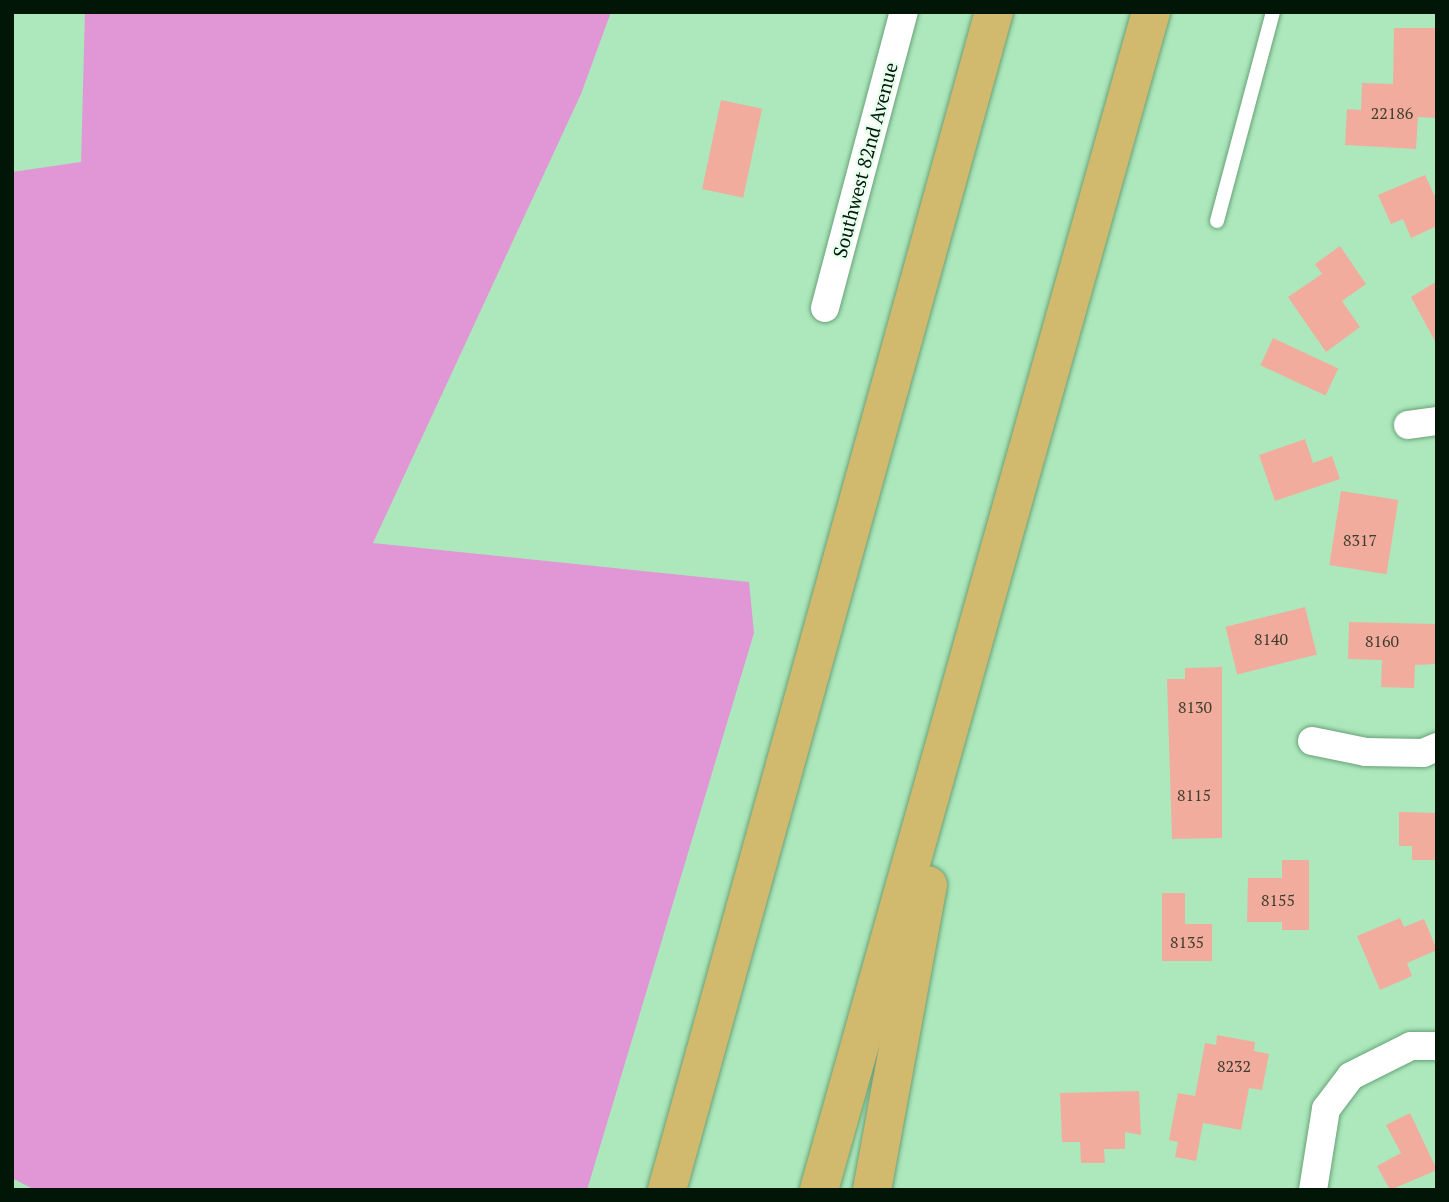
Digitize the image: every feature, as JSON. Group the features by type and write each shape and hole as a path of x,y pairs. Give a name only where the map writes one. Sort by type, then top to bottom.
{"highway":[{"path":"667,1190 994,12"},
{"path":"819,1190 969,659 1082,244 1152,12"},
{"path":"872,1190 969,659"}],"street":[{"name":"Southwest 82nd Avenue","path":"825,308 904,12"},
{"path":"1408,425 1437,421"},
{"path":"1312,741 1366,752 1423,753 1437,747"},
{"path":"1313,1190 1315,1153 1326,1109 1351,1076 1411,1046 1437,1046"}],"lane":[{"path":"1217,221 1273,12"}],"shaded area":[{"path":"85,12 611,12 581,94 373,543 749,582 754,633 587,1190 35,1190 12,1178 12,172 81,162"}],"building":[{"path":"1394,28 1437,28 1437,118 1418,117 1416,149 1345,145 1347,109 1361,110 1362,83 1393,84"},
{"path":"721,100 762,109 743,198 702,189"},
{"path":"1425,175 1437,201 1437,226 1411,238 1403,219 1391,224 1378,195"},
{"path":"1340,246 1366,284 1342,301 1360,327 1326,352 1288,297 1322,274 1315,264"},
{"path":"1437,281 1437,345 1411,297"},
{"path":"1273,338 1338,368 1326,396 1260,365"},
{"path":"1305,439 1313,463 1332,456 1340,479 1275,501 1259,455"},
{"path":"1341,491 1398,500 1387,574 1329,565"},
{"path":"1305,607 1317,655 1237,674 1225,627"},
{"path":"1349,622 1437,624 1437,664 1415,665 1414,688 1381,687 1382,660 1348,659"},
{"path":"1222,667 1222,838 1172,839 1167,679 1185,679 1185,668"},
{"path":"1399,812 1437,813 1437,860 1412,860 1412,846 1399,846"},
{"path":"1282,860 1309,860 1309,930 1282,930 1282,922 1247,922 1248,878 1282,878"},
{"path":"1162,893 1185,893 1185,924 1212,924 1212,961 1162,961"},
{"path":"1400,918 1404,927 1424,919 1437,950 1407,963 1412,976 1380,990 1357,936"},
{"path":"1217,1035 1255,1042 1254,1051 1269,1054 1262,1090 1249,1088 1241,1130 1203,1123 1196,1161 1175,1157 1178,1142 1169,1140 1178,1093 1195,1096 1205,1043 1216,1045"},
{"path":"1139,1091 1141,1135 1125,1132 1125,1149 1104,1149 1105,1163 1081,1163 1080,1142 1062,1142 1060,1093"},
{"path":"1410,1113 1437,1170 1390,1190 1377,1166 1401,1153 1386,1125"}]}
